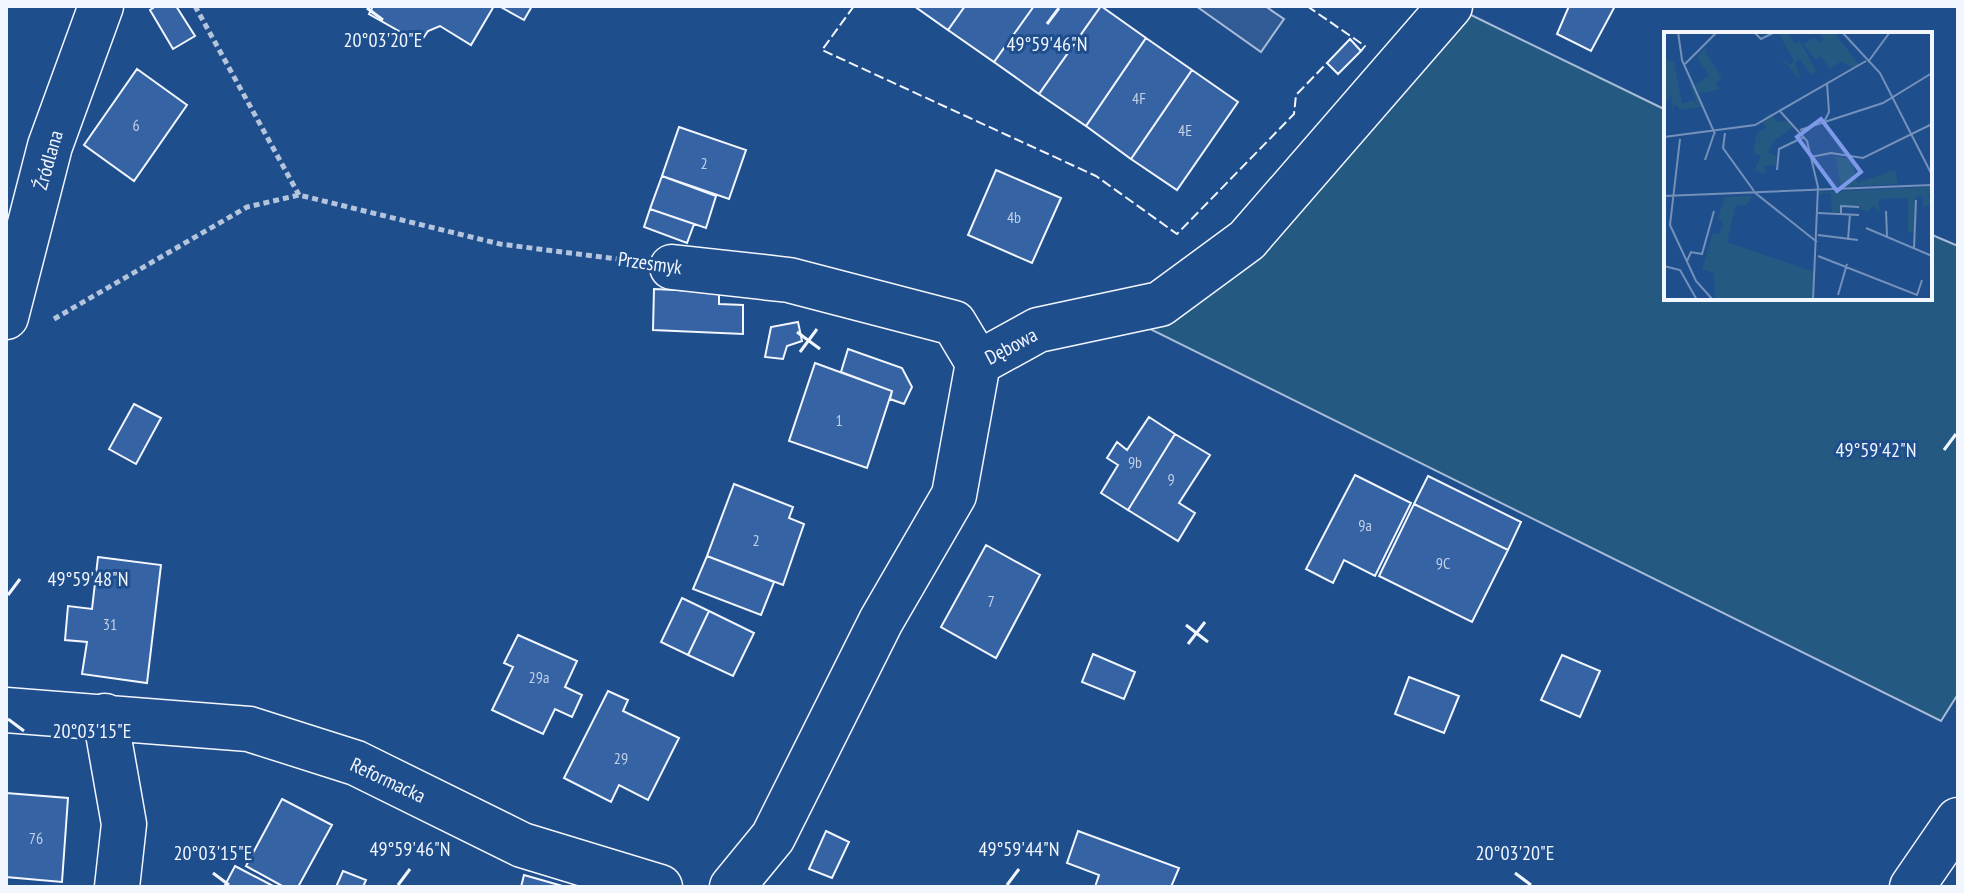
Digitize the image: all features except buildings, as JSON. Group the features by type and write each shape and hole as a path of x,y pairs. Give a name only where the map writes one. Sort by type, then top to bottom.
{"street":[{"name":"Źródlana","path":"27,318 50,146 101,6"},
{"name":"Dębowa","path":"732,887 773,837 881,621 954,495 978,363 1038,330 1160,304 1247,240 1450,6"},
{"name":"Przesmyk","path":"672,267 789,280 954,323 978,363"},
{"name":"Reformacka","path":"6,710 249,729 356,763 522,845 660,887"},
{"path":"105,716 124,824 117,887"},
{"path":"1912,887 1958,820"}],"path":[{"path":"195,6 299,195"},
{"name":"Przesmyk","path":"27,318 62,318 247,207 299,195 500,244 672,267"}],"shaded area":[{"path":"1196,6 1265,6 1284,19 1261,52"},
{"path":"1469,14 1664,109 1664,300 1932,300 1932,235 1958,246 1958,694 1941,721 1142,325"}],"fence":[{"path":"854,6 822,50 1096,176 1177,234 1294,114 1296,95 1327,63"},
{"path":"1307,6 1365,46 1361,51"}]}
